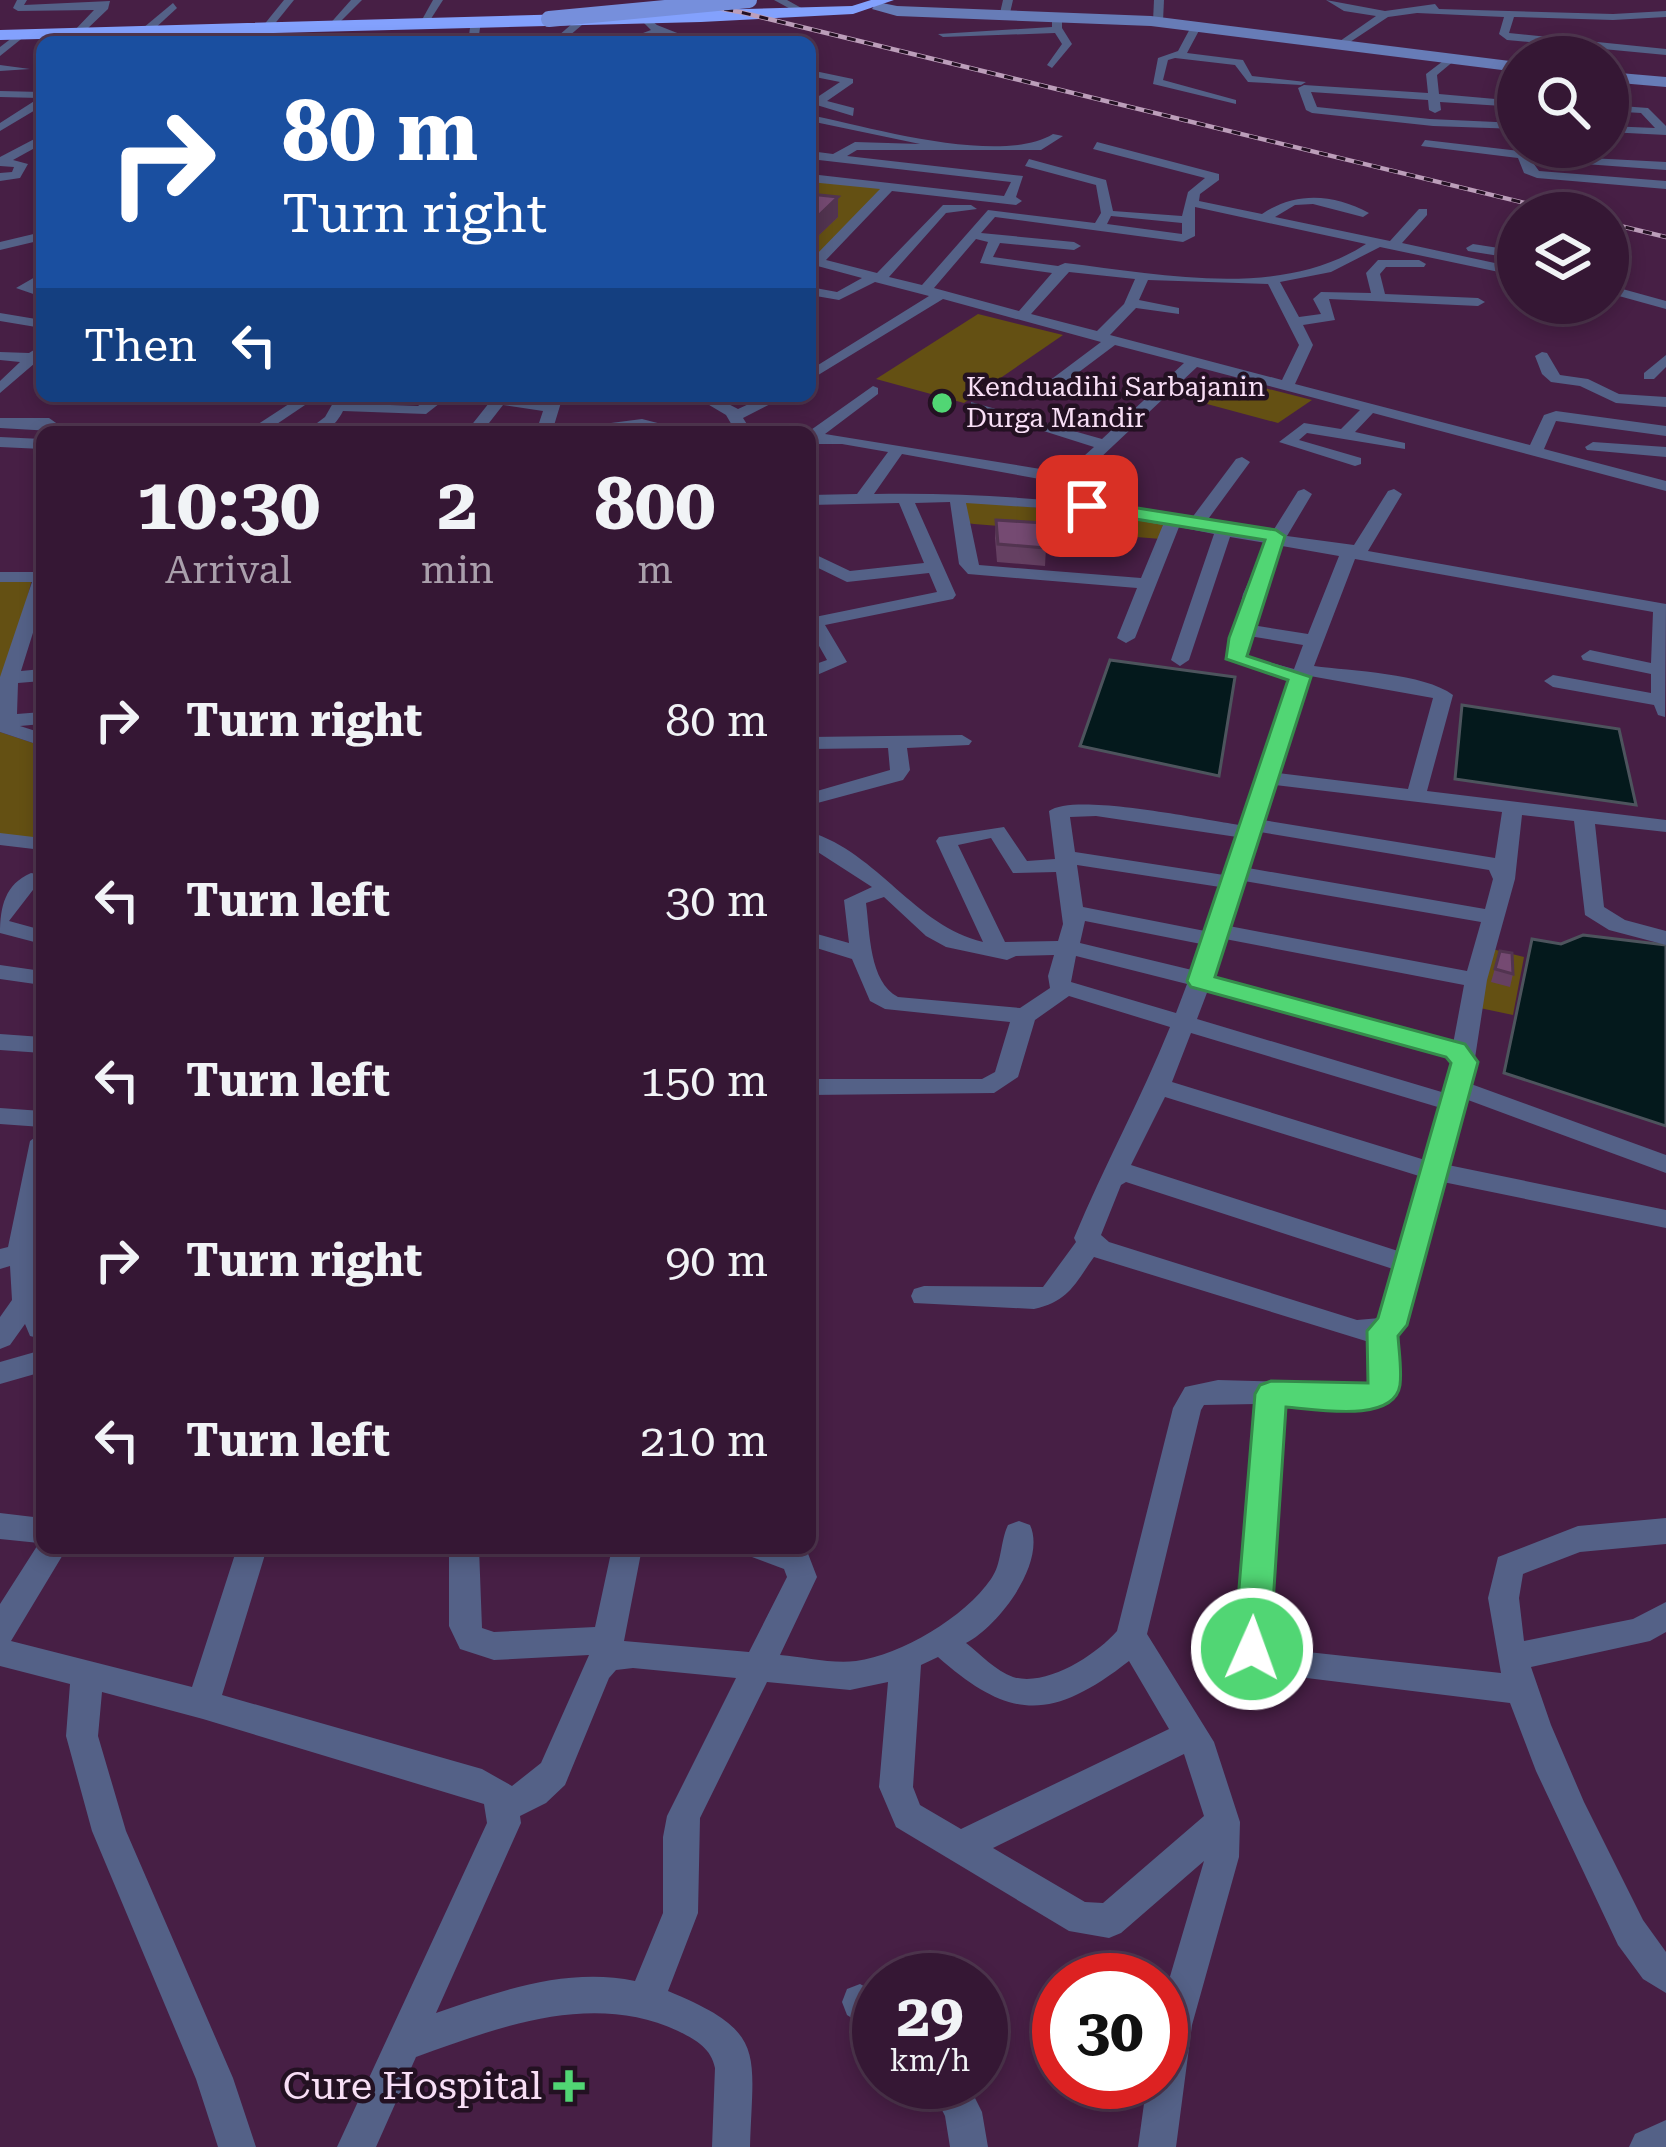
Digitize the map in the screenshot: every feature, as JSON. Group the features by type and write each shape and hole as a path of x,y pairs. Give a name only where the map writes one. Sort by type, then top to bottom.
{"highway":[{"path":"0,34 147,30 259,34 331,25 427,28 476,21 873,4"}],"main road":[{"path":"549,20 749,0"}],"street":[{"path":"22,0 18,8 106,4"},
{"path":"259,34 289,0"},
{"path":"331,25 357,0"},
{"path":"427,28 439,0"},
{"path":"778,0 800,10"},
{"path":"1158,22 1159,0"},
{"path":"1331,0 1348,9 1384,14"},
{"path":"1421,11 1435,8 1436,0"},
{"path":"1552,0 1594,8 1666,10"},
{"path":"88,36 78,32 106,4"},
{"path":"873,4 897,11 1007,6 1058,22"},
{"path":"147,30 173,6"},
{"path":"1344,43 1402,6 1508,24 1607,29 1594,8"},
{"path":"1594,8 1618,17 1666,10"},
{"path":"1594,8 1618,17"},
{"path":"643,17 678,36"},
{"path":"563,36 584,19"},
{"path":"474,36 476,21"},
{"path":"1052,65 1067,44 1058,22"},
{"path":"944,34 1058,22 1158,22 1497,64"},
{"path":"1503,36 1508,24"},
{"path":"1180,52 1197,25"},
{"path":"642,36 661,30"},
{"path":"0,53 21,34"},
{"path":"1180,52 1239,62 1245,76"},
{"path":"1232,102 1163,86 1157,82 1160,69 1163,58 1180,52 1244,52"},
{"path":"1629,52 1666,52"},
{"path":"1431,121 1431,80 1451,58"},
{"path":"1648,61 1666,64"},
{"path":"0,68 25,69"},
{"path":"1160,69 1245,76 1497,134"},
{"path":"816,74 849,80 816,100"},
{"path":"1412,78 1431,80"},
{"path":"1629,79 1666,82"},
{"path":"0,94 36,97"},
{"path":"816,102 850,110 844,125"},
{"path":"0,132 36,103"},
{"path":"1629,106 1644,110 1665,131"},
{"path":"1431,121 1497,108"},
{"path":"1431,121 1497,125"},
{"path":"1431,121 1497,145"},
{"path":"816,123 961,151 1019,179 1008,200"},
{"path":"1629,130 1665,131"},
{"path":"0,132 36,139"},
{"path":"954,135 961,151"},
{"path":"928,169 961,151 1041,146 1058,136"},
{"path":"816,156 928,169 1006,171 1076,157 1101,141 1215,177 1194,192 1189,236 1042,220 889,187 816,179"},
{"path":"0,177 16,175 22,163 0,162 36,143"},
{"path":"816,144 1051,153"},
{"path":"835,158 851,147"},
{"path":"26,148 36,150"},
{"path":"848,182 895,148"},
{"path":"1629,161 1666,166"},
{"path":"1021,317 1064,269 1074,247 1107,213 1106,190 1094,180 1029,163"},
{"path":"1527,168 1537,174 1666,184"},
{"path":"816,372 932,293 973,236 1006,171"},
{"path":"1019,185 1041,186"},
{"path":"889,187 819,262 1666,485"},
{"path":"1062,187 1106,190"},
{"path":"1266,217 1299,198 1363,213"},
{"path":"816,292 839,296 877,278 945,208 1008,200 1048,208 1042,220"},
{"path":"1192,203 1497,267"},
{"path":"996,238 984,260 1141,275 1272,279 1338,266 1386,243 1423,212"},
{"path":"1107,213 1189,220"},
{"path":"26,222 36,229"},
{"path":"0,246 36,235"},
{"path":"1042,394 1105,339 1132,303 1159,235"},
{"path":"973,236 1074,247"},
{"path":"1469,248 1497,252"},
{"path":"1378,297 1373,273 1383,262 1422,264 1444,256"},
{"path":"36,278 20,280 22,288 36,292"},
{"path":"1272,279 1297,322 1306,351 1286,388"},
{"path":"1629,294 1666,304"},
{"path":"1297,322 1330,317 1321,297 1478,302"},
{"path":"1132,303 1174,311"},
{"path":"0,317 36,323"},
{"path":"0,356 36,353"},
{"path":"0,389 36,354"},
{"path":"1542,356 1552,377 1583,382 1616,398 1666,402"},
{"path":"1649,376 1666,358"},
{"path":"1042,502 1193,363"},
{"path":"816,435 873,391"},
{"path":"261,426 289,402"},
{"path":"316,402 415,412 431,402"},
{"path":"479,426 497,402"},
{"path":"710,402 740,424 770,402"},
{"path":"976,405 1105,445"},
{"path":"322,426 338,406"},
{"path":"1340,434 1368,410"},
{"path":"1535,452 1552,416 1666,431"},
{"path":"0,423 53,426"},
{"path":"1578,463 1617,424"},
{"path":"1355,460 1287,444 1304,428 1399,446"},
{"path":"816,439 1069,479"},
{"path":"0,442 36,445"},
{"path":"1593,447 1666,452"},
{"path":"862,499 898,449"},
{"path":"1197,523 1242,462"},
{"path":"1304,494 1276,536 1242,629 1238,662 1426,688 1443,695 1417,795"},
{"path":"924,1296 1034,1299 1052,1294 1090,1243 1089,1231 1157,1089 1200,981 1302,673 1354,550 1394,494"},
{"path":"816,500 956,497 1042,502 1225,527 1664,608 1663,690"},
{"path":"956,497 965,552 974,570 1147,584"},
{"path":"816,621 942,598 948,589 905,498"},
{"path":"1126,638 1174,519"},
{"path":"1180,660 1225,527"},
{"path":"816,560 847,577 934,567"},
{"path":"0,577 36,577"},
{"path":"2,722 10,678 36,596"},
{"path":"816,628 838,662 816,670"},
{"path":"1242,629 1316,641"},
{"path":"1590,656 1663,690"},
{"path":"10,678 36,675"},
{"path":"1553,681 1663,690"},
{"path":"2,722 36,719"},
{"path":"2,722 36,737"},
{"path":"816,743 962,741"},
{"path":"816,797 896,776 897,742"},
{"path":"1270,778 1666,826"},
{"path":"1090,1243 1357,1330 1382,1331 1392,1325 1432,1171 1458,1097 1476,980 1503,872 1513,807"},
{"path":"1503,872 1487,862 1065,808 1057,814 1073,911 1070,948 1058,976 1064,989 1458,1097 1666,1163"},
{"path":"1584,816 1593,910 1617,925 1666,938"},
{"path":"1008,954 946,841 997,831 1021,868 1065,861 1235,878 1493,917"},
{"path":"0,839 36,843"},
{"path":"816,842 954,942 1008,954 1070,948 1126,958 1462,1054"},
{"path":"36,877 0,922 36,935"},
{"path":"888,890 855,900 862,954 886,1006 1024,1016 1064,989"},
{"path":"1073,911 1476,980"},
{"path":"816,941 862,954"},
{"path":"0,972 36,977"},
{"path":"816,1087 986,1088 1006,1077 1024,1016"},
{"path":"0,1042 36,1045"},
{"path":"1157,1089 1432,1171 1666,1219"},
{"path":"0,1116 36,1119"},
{"path":"26,1302 21,1252 36,1173"},
{"path":"1114,1175 1132,1174 1408,1264"},
{"path":"0,1338 26,1302 33,1300 36,1312"},
{"path":"941,1640 995,1686 1017,1695 1033,1695 1071,1681 1118,1652 1131,1636 1190,1401 1203,1392 1373,1398 1384,1388 1382,1331"},
{"path":"0,1373 36,1363"},
{"path":"1271,1394 1250,1634 1260,1661 1523,1690"},
{"path":"0,1526 36,1530"},
{"path":"1666,1531 1578,1539 1509,1566 1503,1587 1513,1657 1563,1797 1641,1949 1666,1975"},
{"path":"464,1554 465,1626 471,1639 494,1646 864,1675 967,1627 1003,1591 1014,1566 1019,1534"},
{"path":"0,1631 48,1554"},
{"path":"202,1704 249,1554"},
{"path":"504,1807 534,1792 553,1774 605,1652 626,1554"},
{"path":"646,1998 680,1916 680,1830 802,1576 796,1560 780,1554"},
{"path":"1513,1657 1639,1630 1666,1616"},
{"path":"1131,1636 1192,1734 1215,1786 1223,1822 1222,1857 1174,2025 1157,2147"},
{"path":"0,1652 202,1704 482,1785 499,1795 504,1823 356,2147"},
{"path":"906,1657 896,1787 901,1804 918,1826 1096,1923 1119,1915 1223,1822"},
{"path":"87,1675 82,1736 109,1831 214,2078 237,2147"},
{"path":"957,1848 1192,1734"},
{"path":"403,2043 531,2001 624,1994 646,1998 714,2030 726,2043 733,2072 730,2147"},
{"path":"961,2109 969,2147"},
{"path":"1648,2147 1666,2139"}],"shaded area":[{"path":"816,180 885,188 816,256"},
{"path":"978,314 1063,335 964,403 876,379"},
{"path":"1224,379 1312,400 1278,423 1207,404"},
{"path":"962,500 1170,521 1161,539 974,524 967,523"},
{"path":"0,579 32,579 0,706"},
{"path":"1110,660 1235,677 1219,776 1080,746"},
{"path":"1462,705 1619,729 1636,805 1455,779"},
{"path":"0,732 36,744 36,845 0,843"},
{"path":"1583,935 1666,945 1666,1126 1504,1073 1532,939 1561,944"},
{"path":"1488,948 1524,957 1513,1015 1475,1007"}],"building":[{"path":"816,195 838,197 816,218"},
{"path":"996,520 1044,523 1046,548 998,544"},
{"path":"1500,951 1512,953 1513,974 1495,969"}],"railway":[{"path":"671,0 740,12 1497,196"},
{"path":"1629,228 1666,237"}],"place":[{"name":"Kenduadihi Sarbajanin Durga Mandir","path":"942,403"},
{"name":"Cure Hospital","path":"569,2086"}],"route":[{"path":"1087,506 1276,536 1239,638 1236,659 1247,666 1300,677 1200,981 1455,1050 1465,1062 1392,1325 1382,1331 1384,1388 1373,1398 1271,1394 1252,1649"}]}
